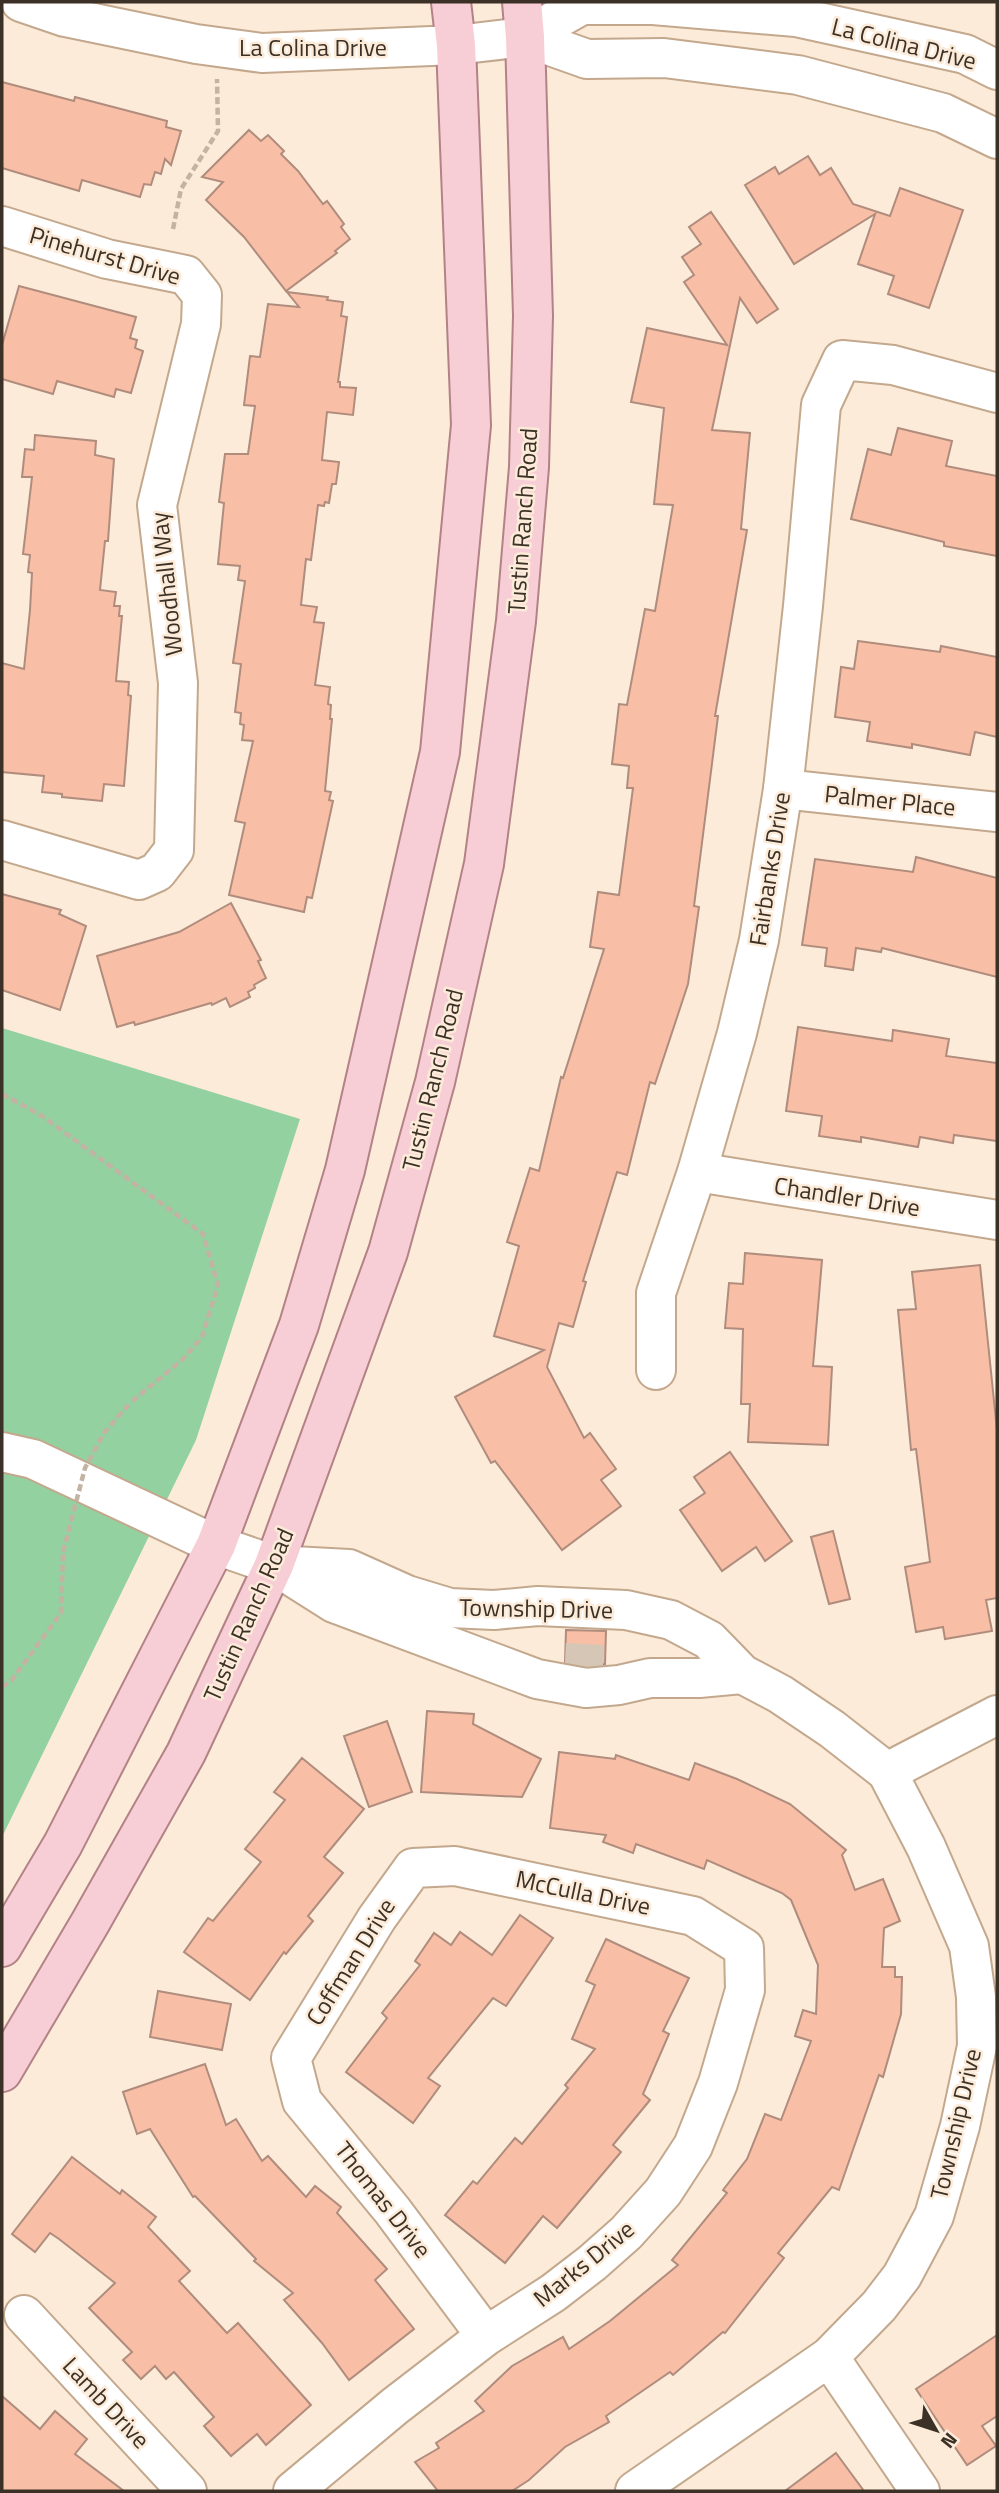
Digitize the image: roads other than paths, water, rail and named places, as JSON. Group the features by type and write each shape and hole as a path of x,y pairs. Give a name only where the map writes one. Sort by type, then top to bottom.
{"main road":[{"path":"2,1947 63,1844 216,1545 299,1325 345,1170 440,752 471,425 452,2"},
{"name":"Tustin Ranch Road","path":"2,2073 186,1753 274,1565 388,1252 435,1082 484,864 516,621 529,467 533,316 524,19"}],"street":[{"name":"La Colina Drive","path":"21,2 65,17 196,44 262,53 456,46 524,19 582,5 653,5 796,17 965,54 997,70"},
{"name":"La Colina Drive","path":"524,19 587,59 664,58 798,75 943,113 997,139"},
{"name":"Pinehurst Drive","path":"2,226 107,259 186,275 202,295"},
{"name":"Woodhall Way","path":"2,840 139,880 157,872 173,850 178,682 157,505 201,324 202,295"},
{"name":"Fairbanks Drive","path":"656,1370 656,1293 697,1172 737,1032 759,940 783,789 821,405 842,360 893,365 997,393"},
{"name":"Palmer Place","path":"783,789 997,812"},
{"name":"Chandler Drive","path":"697,1172 997,1220"},
{"path":"2,1452 33,1459 216,1545"},
{"name":"Township Drive","path":"216,1545 274,1565 334,1603 586,1688 644,1680 742,1674"},
{"name":"Township Drive","path":"274,1565 349,1569 407,1595 450,1608 494,1611 538,1606 626,1610 671,1620 709,1640 742,1674 780,1694 832,1729 887,1772 926,1847 969,1946 976,1997 977,2046 960,2126 934,2216 902,2276 879,2306 829,2357 635,2491"},
{"path":"516,1609 537,1670"},
{"path":"644,1680 660,1618"},
{"name":"Township Drive","path":"605,1664 644,1680"},
{"path":"887,1772 997,1716"},
{"name":"McCulla Drive","path":"413,1868 455,1866 693,1916 744,1948"},
{"name":"Coffman Drive","path":"290,2059 377,1918 413,1868"},
{"name":"Marks Drive","path":"305,2488 396,2406 486,2336 553,2294 592,2263 626,2233 663,2192 693,2146 719,2082 745,1990 744,1948"},
{"name":"Thomas Drive","path":"290,2059 302,2101 392,2210 486,2336"},
{"name":"Lamb Drive","path":"24,2315 187,2491"},
{"path":"829,2357 920,2491"}],"tunnel":[{"path":"565,1662 605,1664"}]}
